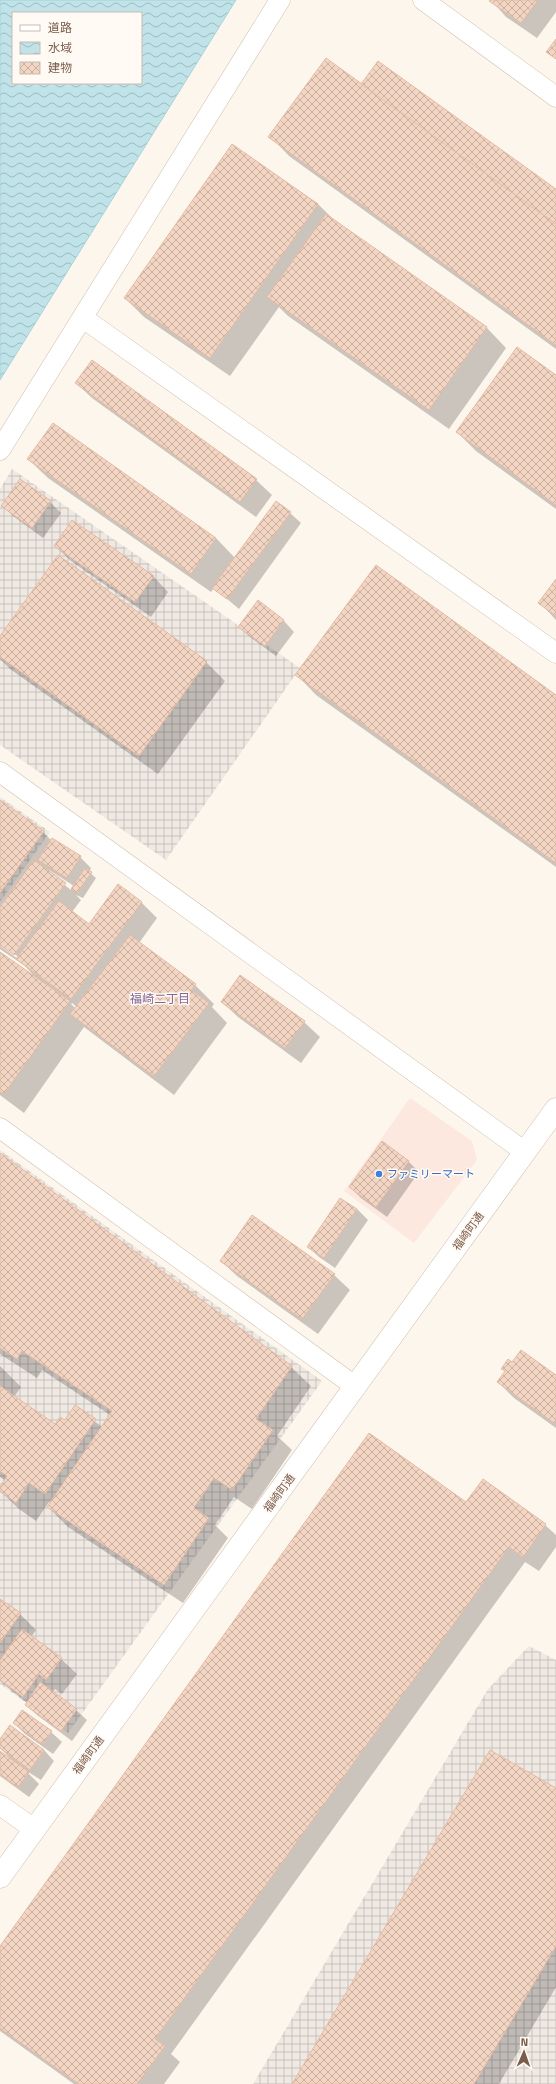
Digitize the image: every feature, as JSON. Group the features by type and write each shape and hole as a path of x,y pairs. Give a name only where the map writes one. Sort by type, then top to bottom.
{"street":[{"path":"0,450 84,318 280,0"},
{"path":"423,0 556,97"},
{"path":"84,318 556,653"},
{"path":"0,772 525,1152"},
{"name":"福崎町通","path":"0,1877 556,1109"},
{"path":"0,1128 356,1387"},
{"path":"0,1805 34,1829"}],"shaded area":[{"path":"12,469 300,668 166,860 0,745 0,489"},
{"path":"0,797 50,832 0,902"},
{"path":"410,1098 472,1141 477,1160 414,1243 344,1191"},
{"path":"0,1150 322,1381 68,1733 0,1684"},
{"path":"529,1646 556,1660 556,2084 253,2084 488,1689"}],"water":[{"path":"0,0 236,0 0,380"}],"building":[{"path":"538,0 521,23 489,1"},
{"path":"556,39 556,59 546,52"},
{"path":"326,58 556,224 556,345 268,137"},
{"path":"378,61 556,189 556,224 361,84"},
{"path":"232,144 318,204 210,358 124,298"},
{"path":"326,214 487,327 429,410 267,297"},
{"path":"517,347 556,375 556,505 456,432"},
{"path":"92,360 257,479 240,502 75,383"},
{"path":"53,423 216,538 191,574 27,459"},
{"path":"20,479 51,501 32,528 1,506"},
{"path":"276,501 291,512 227,599 212,588"},
{"path":"72,520 154,576 135,602 54,546"},
{"path":"58,555 207,661 139,756 0,657 0,636"},
{"path":"376,565 556,695 556,863 295,675"},
{"path":"556,579 556,616 538,603"},
{"path":"258,600 284,620 265,646 238,627"},
{"path":"0,800 44,831 0,893"},
{"path":"52,838 81,856 67,878 38,860"},
{"path":"34,860 66,883 14,955 0,945 0,907"},
{"path":"85,868 92,872 77,893 71,889"},
{"path":"118,884 142,902 71,999 16,959 59,901 89,924"},
{"path":"130,935 196,984 191,990 209,1003 154,1076 70,1014"},
{"path":"0,952 70,1001 4,1094 0,1092 0,1056 2,1054 0,1053"},
{"path":"240,975 305,1021 285,1048 221,1002"},
{"name":"ファミリーマート","path":"382,1141 409,1161 376,1207 349,1187"},
{"path":"0,1153 292,1366 256,1419 273,1430 232,1490 214,1478 194,1508 209,1518 164,1585 47,1507 112,1411 22,1351 17,1359 0,1348"},
{"path":"340,1198 357,1209 324,1258 307,1247"},
{"path":"252,1215 335,1274 302,1319 220,1261"},
{"path":"521,1350 556,1375 556,1420 554,1423 497,1382 505,1371 501,1369 508,1359 512,1362"},
{"path":"0,1386 55,1424 60,1417 65,1420 75,1405 96,1419 45,1494 29,1483 16,1503 0,1491 0,1487 7,1476 0,1471"},
{"path":"369,1433 466,1502 483,1479 546,1524 523,1557 509,1547 155,2039 165,2046 137,2084 79,2084 0,2028 0,1946"},
{"path":"0,1599 21,1613 0,1643"},
{"path":"22,1629 62,1658 46,1680 39,1674 23,1697 0,1680 0,1660"},
{"path":"40,1682 77,1709 61,1731 25,1705"},
{"path":"22,1710 52,1731 42,1744 13,1723"},
{"path":"10,1725 44,1750 30,1770 0,1748 0,1739"},
{"path":"490,1750 556,1788 556,1946 474,2084 292,2084"},
{"path":"0,1751 29,1772 18,1787 0,1774"}],"place":[{"name":"ファミリーマート","path":"379,1174"}],"district":[{"name":"福崎二丁目","path":"160,998"}]}
